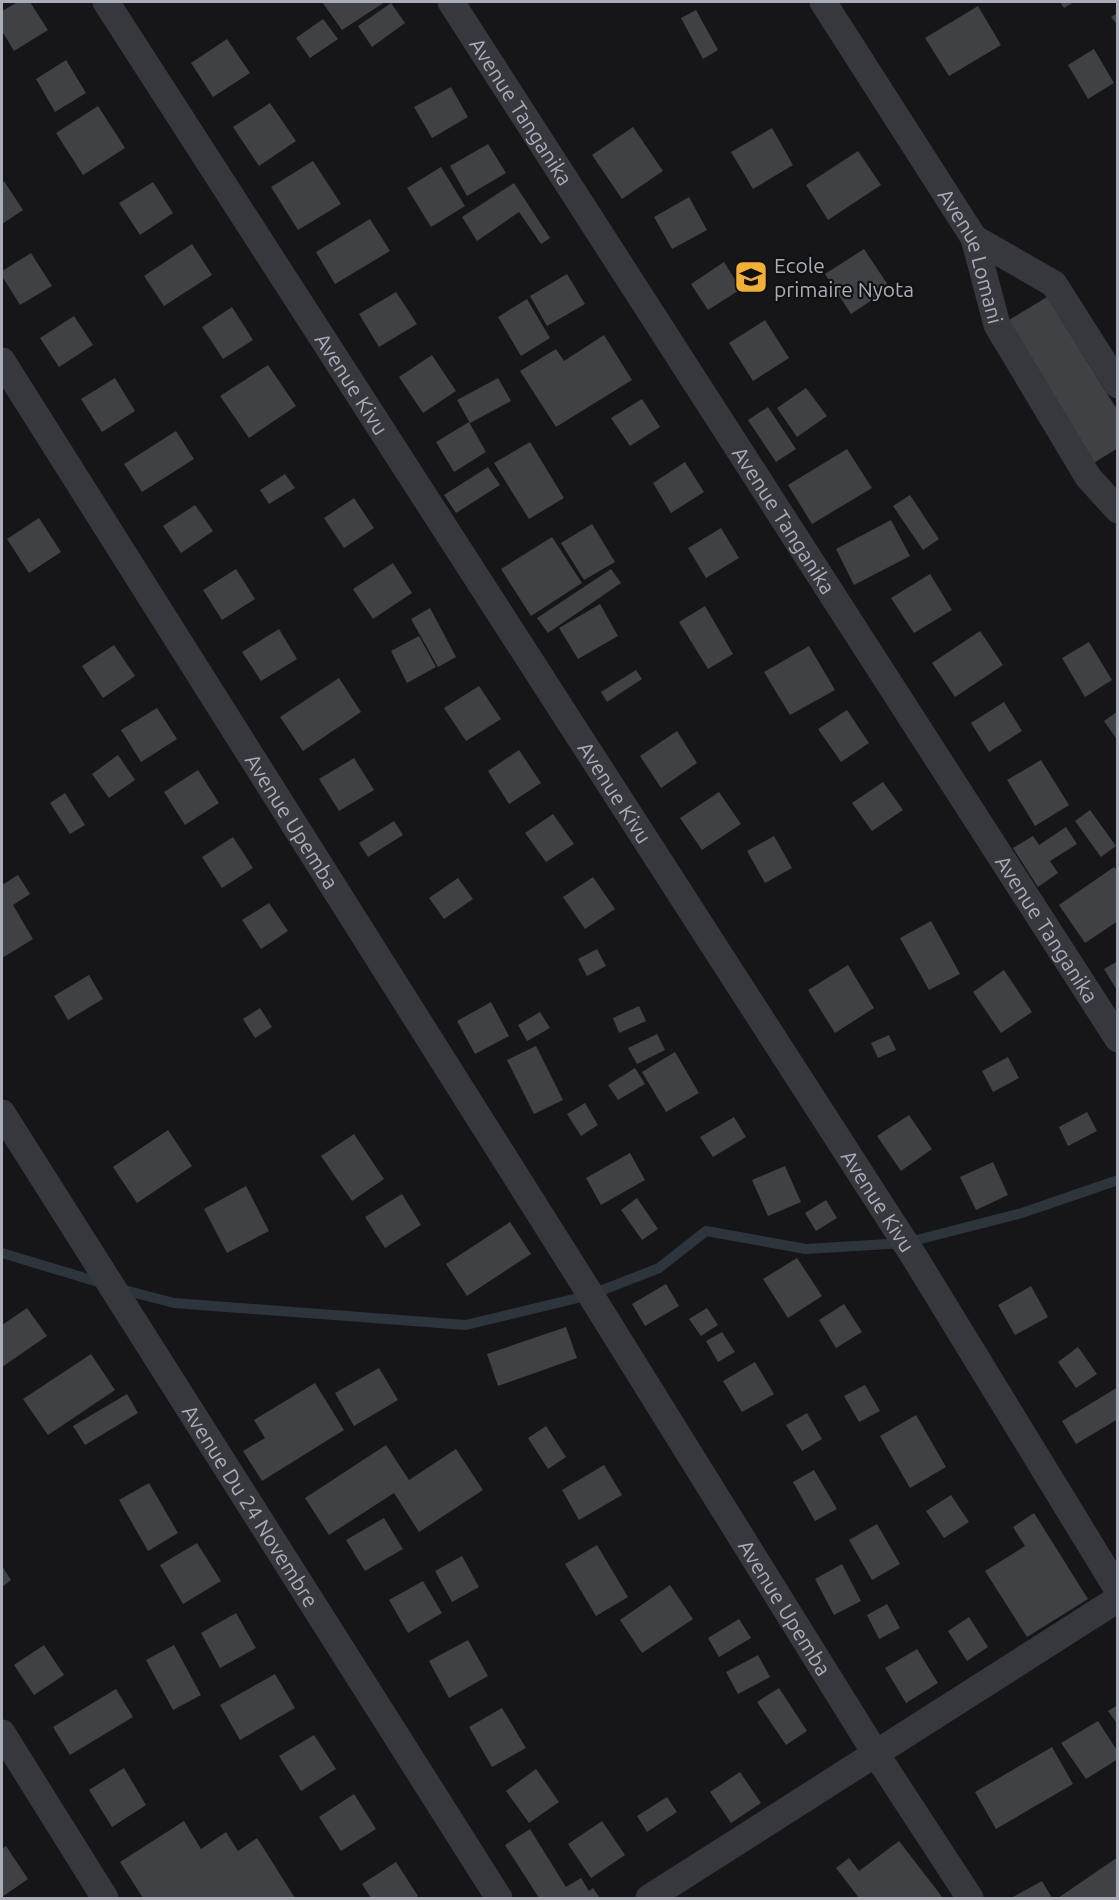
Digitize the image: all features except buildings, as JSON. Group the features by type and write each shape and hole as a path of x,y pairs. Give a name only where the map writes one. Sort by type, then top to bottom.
{"street":[{"name":"Avenue Kivu","path":"106,2 915,1258 1118,1590"},
{"name":"Avenue Tanganika","path":"451,2 1118,1040"},
{"name":"Avenue Lomani","path":"823,2 974,238 997,325 1088,477 1118,510"},
{"path":"974,238 1054,284 1118,385"},
{"name":"Avenue Upemba","path":"2,361 582,1281 876,1754 970,1899"},
{"name":"Avenue Du 24 Novembre","path":"2,1113 499,1899"},
{"path":"649,1899 1118,1599"},
{"path":"2,1733 105,1899"}],"waterway":[{"path":"120,1289 174,1303 466,1325 590,1295 659,1268 706,1231 806,1249 905,1243 1022,1213 1118,1180"},
{"path":"2,1253 105,1284"}],"place":[{"name":"Ecole primaire Nyota","path":"751,277"}]}
